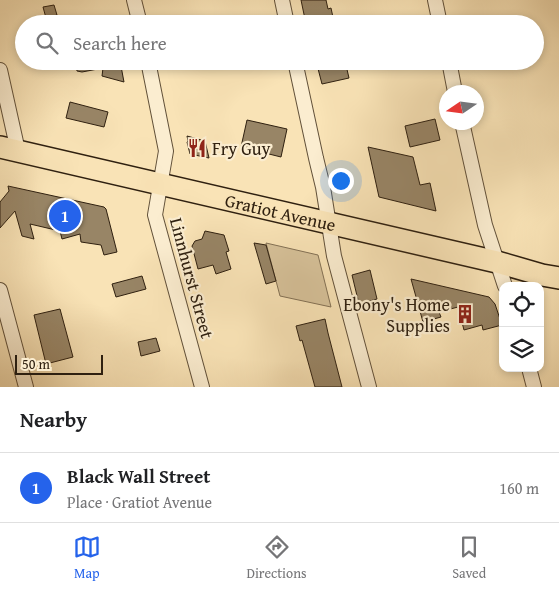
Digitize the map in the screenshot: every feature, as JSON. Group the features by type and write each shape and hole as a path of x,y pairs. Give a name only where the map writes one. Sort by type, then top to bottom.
{"main road":[{"name":"Gratiot Avenue","path":"9,149 498,262 559,278"}],"street":[{"path":"134,0 138,15"},
{"path":"282,0 285,15"},
{"path":"435,0 438,15"},
{"path":"0,70 9,149"},
{"name":"Linnhurst Street","path":"150,70 166,151 155,215 202,387"},
{"path":"297,70 323,185 334,258 369,387"},
{"path":"451,70 454,85"},
{"path":"464,130 485,225 504,282"},
{"path":"0,290 26,387"},
{"path":"530,372 534,387"}],"shaded area":[{"path":"266,243 318,255 331,307 280,296"}],"building":[{"path":"301,0 326,0 328,9 331,8 332,15 304,15"},
{"path":"54,5 57,15 45,15 43,7"},
{"path":"77,70 92,70 82,72"},
{"path":"103,70 122,70 124,82 102,76"},
{"path":"318,70 347,70 349,78 322,84"},
{"path":"70,102 108,112 104,127 66,118"},
{"path":"435,119 440,140 410,147 405,126"},
{"path":"247,120 287,129 281,157 241,147"},
{"path":"187,136 205,141 209,158 190,154"},
{"path":"368,147 413,157 420,185 430,183 436,211 379,197"},
{"path":"8,186 104,207 117,252 104,255 101,245 81,242 80,234 62,239 60,231 30,224 34,239 22,236 15,211 0,228 0,202 9,191"},
{"path":"205,231 224,235 229,251 226,252 231,269 216,274 213,265 198,269 192,246 195,241 202,239"},
{"path":"254,243 266,245 276,281 266,284"},
{"path":"370,270 377,299 359,304 352,275"},
{"path":"142,276 146,289 116,297 112,284"},
{"path":"411,279 489,297 495,304 499,316 499,326 483,330 482,325 464,330 458,307 439,312 441,317 423,322"},
{"path":"60,309 73,357 46,364 34,315"},
{"path":"325,319 342,387 315,387 302,340 300,341 296,326"},
{"path":"156,338 160,351 141,356 138,342"}],"place":[{"name":"Fry Guy","path":"197,148"},
{"name":"Black Wall Street","path":"65,216"},
{"name":"Ebony's Home Supplies","path":"465,314"}]}
